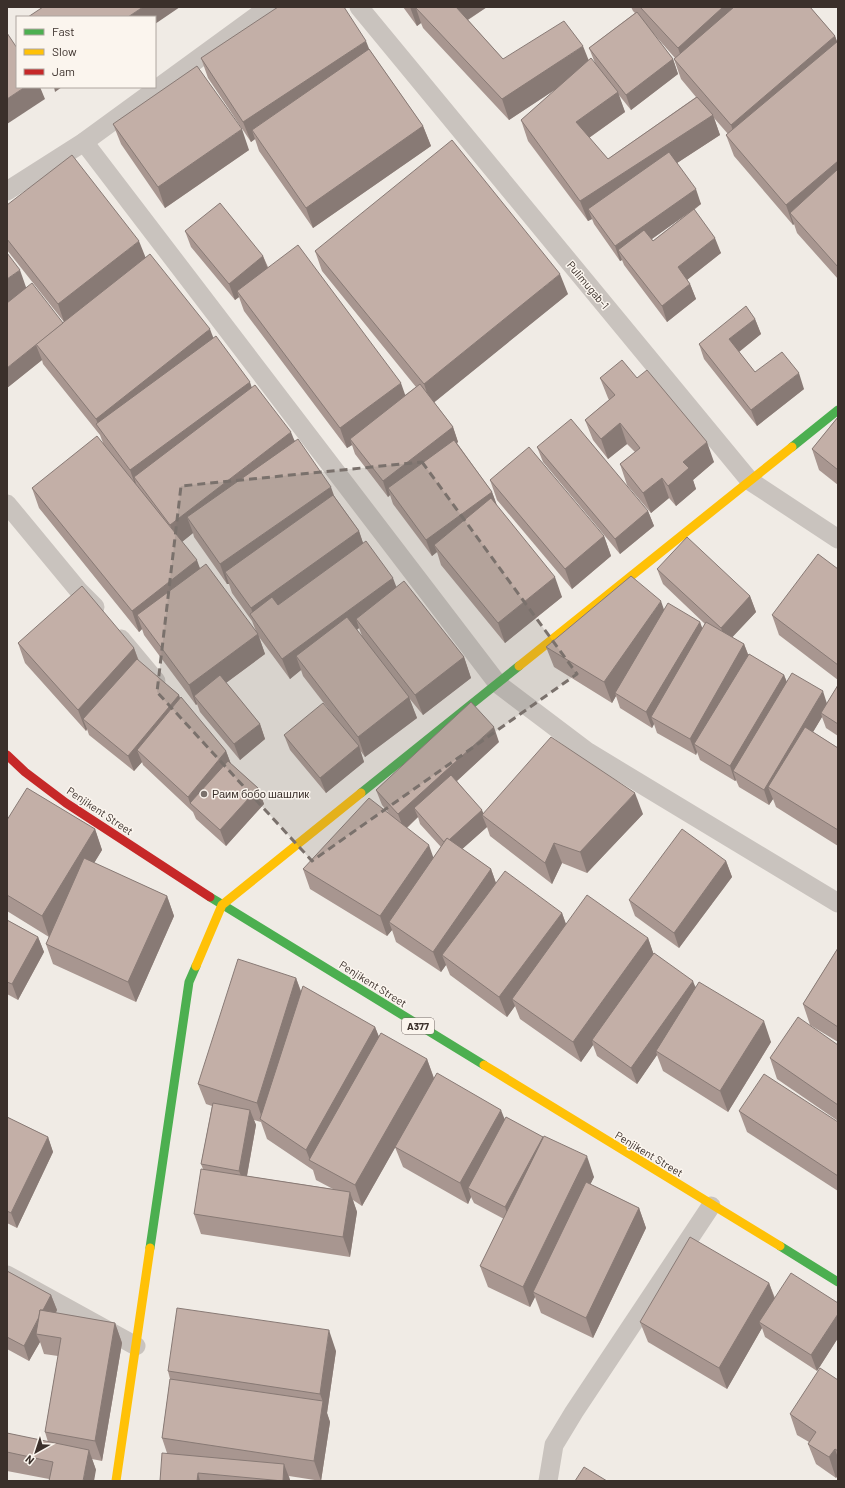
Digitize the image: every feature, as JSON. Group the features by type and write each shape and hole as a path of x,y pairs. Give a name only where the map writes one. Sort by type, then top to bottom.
{"main road":[{"path":"116,1481 189,982 222,905 838,410"},
{"name":"Penjikent Street","path":"7,755 25,772 66,804 222,905 711,1206 838,1282"}],"street":[{"path":"7,191 84,142 269,7"},
{"name":"Pulimugab-1","path":"359,7 750,481 838,539"},
{"path":"84,142 498,684 588,752 838,903"},
{"path":"7,504 78,591 90,601 156,681"},
{"path":"548,1481 554,1445 574,1412 711,1206"},
{"path":"7,1275 136,1346"}],"highlighted area":[{"path":"422,462 577,674 312,861 157,692 181,486"}],"building":[{"path":"43,7 143,7 130,16 30,16"},
{"path":"278,7 344,7 366,41 243,122 201,58"},
{"path":"456,7 503,59 564,21 583,46 502,99 416,8"},
{"path":"640,7 723,7 678,48"},
{"path":"734,7 810,7 835,36 731,125 674,59"},
{"path":"637,12 673,59 626,95 589,48"},
{"path":"7,33 16,46 16,88 24,88 7,99"},
{"path":"838,41 838,161 786,205 726,135"},
{"path":"369,49 423,126 306,208 252,130"},
{"path":"591,58 618,92 576,122 608,159 697,97 713,115 580,201 521,120"},
{"path":"197,66 242,129 158,187 113,124"},
{"path":"452,140 560,274 424,384 315,251"},
{"path":"669,152 696,189 615,246 588,209"},
{"path":"72,155 139,241 58,304 7,239 7,205"},
{"path":"838,169 838,267 790,213"},
{"path":"220,203 263,256 229,284 185,231"},
{"path":"694,209 715,238 678,267 690,284 662,306 618,250 644,230 653,241"},
{"path":"298,245 401,383 340,428 237,291"},
{"path":"7,253 20,270 7,279"},
{"path":"150,254 210,329 96,419 36,344"},
{"path":"32,283 63,323 7,368 7,303"},
{"path":"746,306 755,319 729,339 755,372 782,352 799,373 751,410 699,344"},
{"path":"216,336 250,382 130,470 96,424"},
{"path":"622,360 637,378 647,370 707,442 683,462 689,468 668,486 662,478 643,493 620,464 640,448 620,423 601,439 585,420 615,395 600,378"},
{"path":"420,384 453,427 383,481 350,439"},
{"path":"255,385 291,432 170,525 134,477"},
{"path":"838,417 838,470 812,449"},
{"path":"571,419 648,511 615,539 537,447"},
{"path":"97,436 197,560 132,611 32,488"},
{"path":"298,439 331,487 220,564 187,517"},
{"path":"454,440 492,492 426,540 388,488"},
{"path":"529,447 604,536 565,569 490,480"},
{"path":"333,495 359,531 251,608 225,572"},
{"path":"491,498 555,577 498,623 434,545"},
{"path":"687,537 750,596 721,628 657,569"},
{"path":"366,541 393,578 282,659 250,614 272,597 278,605"},
{"path":"818,554 838,569 838,665 772,615"},
{"path":"206,564 258,634 189,685 137,615"},
{"path":"631,576 661,601 604,682 546,647"},
{"path":"404,581 464,657 415,695 356,619"},
{"path":"82,586 134,648 78,710 18,643"},
{"path":"668,603 700,622 646,712 615,693"},
{"path":"347,617 409,697 358,737 296,656"},
{"path":"706,622 744,644 690,739 651,717"},
{"path":"749,654 784,675 730,766 694,744"},
{"path":"137,659 179,695 128,756 83,719"},
{"path":"792,673 823,691 764,790 733,771"},
{"path":"220,675 260,724 234,744 194,696"},
{"path":"838,685 838,724 821,713"},
{"path":"181,697 226,751 188,797 137,750"},
{"path":"471,702 494,727 398,814 376,790"},
{"path":"323,703 359,746 320,778 284,735"},
{"path":"805,727 838,748 838,830 768,787"},
{"path":"551,737 635,793 580,852 554,843 545,863 482,815"},
{"path":"228,761 258,788 220,830 190,803"},
{"path":"451,775 482,810 449,840 447,838 444,842 414,808"},
{"path":"27,788 95,829 42,916 7,895 7,820"},
{"path":"369,798 429,845 380,916 303,869"},
{"path":"682,829 726,861 674,933 629,900"},
{"path":"447,838 491,869 433,952 389,922"},
{"path":"84,858 167,896 128,982 46,944"},
{"path":"505,871 562,913 499,997 442,955"},
{"path":"587,895 648,938 573,1042 512,999"},
{"path":"7,920 38,937 12,984 7,982"},
{"path":"838,948 838,1027 803,1004"},
{"path":"654,953 693,981 631,1068 592,1040"},
{"path":"238,959 296,978 257,1103 198,1084"},
{"path":"699,982 764,1021 720,1091 656,1051"},
{"path":"303,986 375,1027 306,1150 260,1119"},
{"path":"798,1017 838,1045 838,1105 770,1058"},
{"path":"381,1033 427,1059 355,1185 309,1160"},
{"path":"437,1073 501,1110 460,1183 395,1147"},
{"path":"764,1074 838,1122 838,1176 739,1111"},
{"path":"213,1103 250,1110 239,1171 201,1164"},
{"path":"7,1117 48,1137 11,1213 7,1211"},
{"path":"506,1117 543,1137 505,1207 468,1188"},
{"path":"544,1136 587,1156 523,1287 480,1266"},
{"path":"201,1169 350,1192 343,1237 194,1214"},
{"path":"586,1182 639,1208 586,1318 533,1292"},
{"path":"690,1237 769,1283 719,1368 640,1322"},
{"path":"7,1271 51,1295 43,1310 40,1310 39,1317 24,1346 7,1337"},
{"path":"791,1273 838,1303 838,1314 811,1355 759,1322"},
{"path":"177,1308 329,1330 320,1394 168,1371"},
{"path":"40,1310 115,1323 95,1441 45,1432 61,1338 36,1334"},
{"path":"820,1368 838,1380 838,1451 835,1449 829,1457 808,1444 816,1432 790,1414"},
{"path":"170,1379 323,1401 314,1461 162,1438"},
{"path":"7,1433 89,1450 83,1481 49,1481 53,1462 7,1452"},
{"path":"162,1453 284,1464 283,1481 198,1473 197,1481 160,1481"},
{"path":"584,1467 607,1481 575,1481"}],"traffic: fast":[{"path":"792,447 838,410"},
{"path":"361,793 519,666"},
{"path":"210,897 484,1065"},
{"path":"150,1248 189,982 196,966"},
{"path":"780,1246 838,1282"}],"traffic: slow":[{"path":"519,666 792,447"},
{"path":"196,966 222,905 361,793"},
{"path":"484,1065 780,1246"},
{"path":"116,1481 150,1248"}],"traffic: jam":[{"path":"7,755 25,772 66,803 210,897"}],"place":[{"name":"Раим бобо шашлик","path":"204,794"}]}
